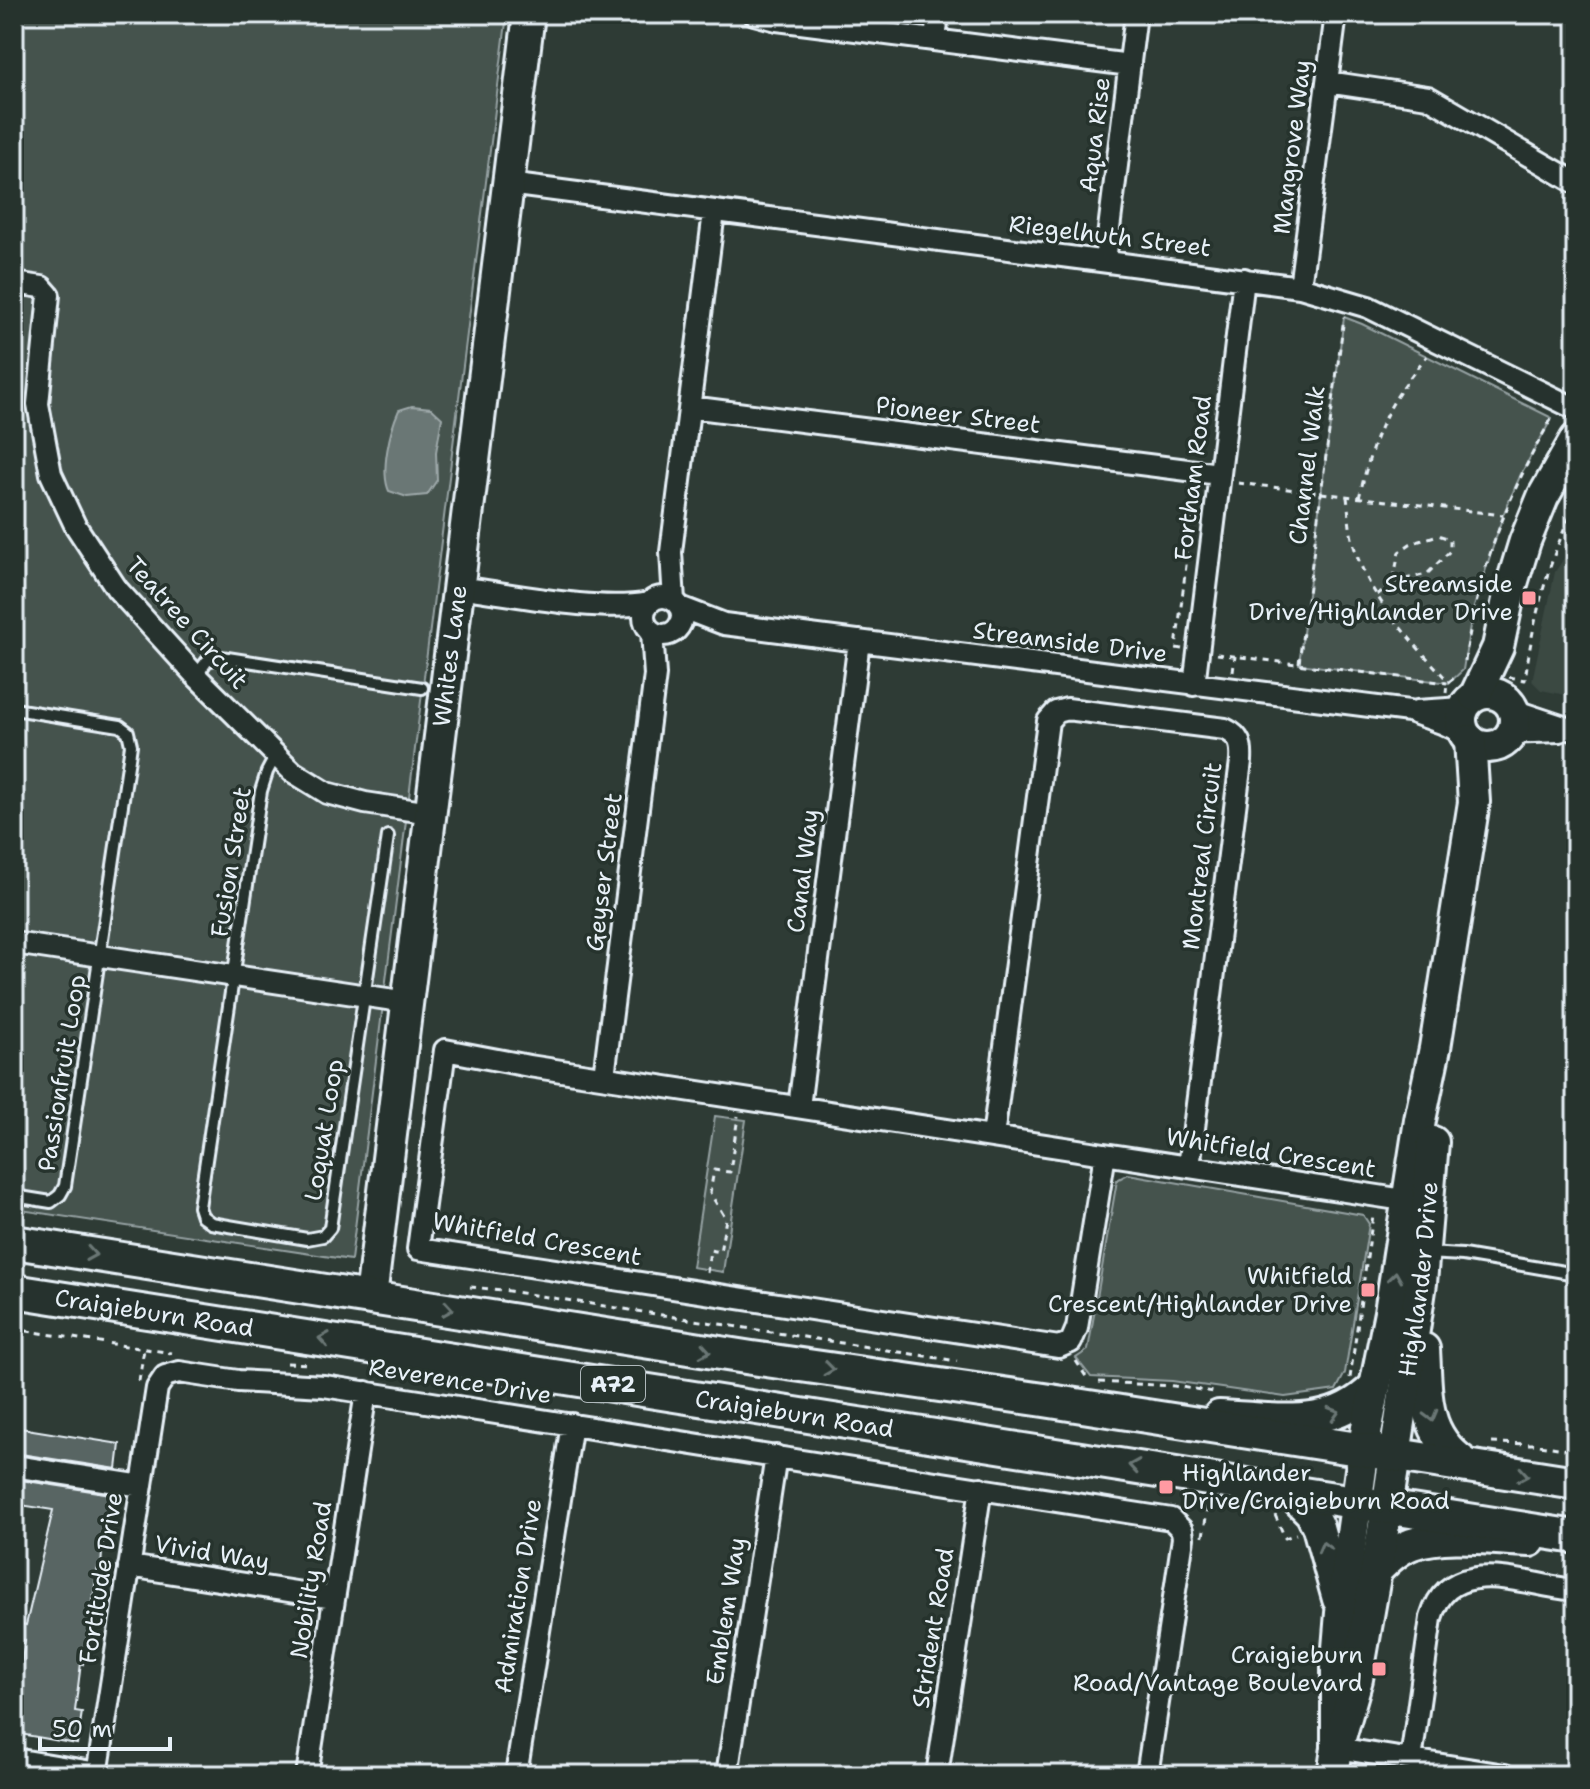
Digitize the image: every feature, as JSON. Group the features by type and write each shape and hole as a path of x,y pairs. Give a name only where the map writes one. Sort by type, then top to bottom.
{"main road":[{"name":"Craigieburn Road","path":"14,1242 1380,1454 1476,1454 1576,1483"},
{"name":"Craigieburn Road","path":"14,1291 1289,1491 1576,1540"}],"street":[{"name":"Whites Lane","path":"371,1297 529,14"},
{"path":"754,14 777,20 1130,65"},
{"path":"935,40 938,14"},
{"name":"Aqua Rise","path":"1105,261 1136,14"},
{"name":"Mangrove Way","path":"1300,287 1336,14"},
{"path":"1327,82 1428,97 1576,183"},
{"name":"Riegelhuth Street","path":"508,184 1300,287 1336,296 1382,314 1576,409"},
{"path":"664,602 714,212"},
{"name":"Fortham Road","path":"1194,685 1244,279"},
{"name":"Teatree Circuit","path":"14,283 42,287 49,295 38,404 51,474 75,525 117,589 196,676 293,772 327,793 365,803 430,813"},
{"name":"Pioneer Street","path":"690,407 1218,483"},
{"name":"Highlander Drive","path":"1380,1454 1362,1384 1390,1312 1403,1200 1435,1048 1474,802 1483,710 1510,590 1525,541 1543,497 1576,439"},
{"name":"Streamside Drive","path":"458,587 598,605 630,607 664,602 724,624"},
{"path":"664,602 682,619 661,630 644,613 664,602"},
{"name":"Streamside Drive","path":"598,605 661,630 724,624 1409,711 1483,710 1574,730"},
{"name":"Geyser Street","path":"604,1076 661,630"},
{"name":"Canal Way","path":"799,1107 859,641"},
{"name":"Montreal Circuit","path":"993,1137 1048,721 1056,712 1067,709 1225,729 1237,737 1242,750 1189,1167"},
{"path":"14,943 407,1002"},
{"name":"Whitfield Crescent","path":"1066,1346 1050,1347 988,1338 418,1249 445,1050 1403,1200"},
{"path":"1066,1346 1075,1336 1077,1328 1105,1154"},
{"name":"Highlander Drive","path":"1372,1505 1380,1454 1421,1283 1423,1253 1403,1200"},
{"path":"1421,1283 1426,1393 1432,1425 1451,1455 1476,1454"},
{"name":"Reverence Drive","path":"157,1388 165,1376 179,1372 238,1381 324,1386 1164,1516 1175,1521 1183,1534"},
{"path":"1117,1412 1305,1419 1338,1413 1351,1407 1362,1384"},
{"name":"Fortitude Drive","path":"97,1774 157,1388"},
{"name":"Nobility Road","path":"307,1775 366,1392"},
{"name":"Admiration Drive","path":"516,1775 572,1424"},
{"name":"Emblem Way","path":"727,1775 776,1456"},
{"path":"14,1466 142,1486"},
{"name":"Strident Road","path":"937,1775 981,1488"},
{"path":"1289,1491 1311,1513 1318,1527 1341,1613"},
{"path":"1335,1762 1357,1679 1377,1570 1372,1505"},
{"path":"1335,1762 1341,1613 1372,1505"},
{"path":"1147,1775 1183,1534"},
{"path":"1377,1570 1398,1551 1412,1544 1430,1541 1458,1538 1576,1540"},
{"name":"Vivid Way","path":"129,1566 334,1598"},
{"path":"1411,1760 1431,1618 1435,1603 1443,1591 1456,1582 1484,1577 1576,1590"},
{"path":"14,1759 97,1774"},
{"path":"1335,1762 1411,1760 1505,1775"}],"lane":[{"path":"196,676 207,661 221,657 422,688"},
{"path":"14,709 120,726 128,732 131,745 101,955"},
{"name":"Fusion Street","path":"233,976 261,791 275,757"},
{"path":"365,995 388,836"},
{"name":"Passionfruit Loop","path":"14,1196 51,1202 65,1186 101,955"},
{"name":"Loquat Loop","path":"233,976 199,1207 202,1216 211,1223 307,1239 323,1236 330,1228 365,995"},
{"path":"1423,1253 1463,1255 1576,1274"}],"path":[{"path":"1333,314 1353,321"},
{"name":"Channel Walk","path":"1299,664 1344,317"},
{"path":"1359,498 1377,430 1390,406 1427,356"},
{"path":"1483,710 1299,664 1176,648 1195,489 1218,483 1232,494 1234,482 1503,515"},
{"path":"1347,497 1353,545 1370,586 1406,633 1483,710"},
{"path":"1483,710 1544,585 1576,504"},
{"path":"1377,595 1393,582 1427,574 1450,551 1450,539 1438,535 1410,544 1399,552 1393,582"},
{"path":"717,1275 707,1273 710,1250 720,1252 726,1219 710,1193 714,1170 730,1172 738,1116"},
{"path":"1362,1384 1362,1280 1403,1200"},
{"path":"502,1290 956,1361"},
{"path":"1066,1346 1089,1381"},
{"path":"1078,1380 1217,1392"},
{"path":"1476,1454 1533,1444 1576,1451"},
{"path":"1183,1534 1202,1541 1207,1505 1221,1507"},
{"path":"1262,1513 1276,1515 1285,1538 1318,1527"}],"shaded area":[{"path":"14,14 507,14 351,1260 14,1209"},
{"path":"1344,317 1552,418 1521,474 1503,515 1472,613 1463,670 1449,683 1299,664"},
{"path":"412,406 431,408 442,418 436,452 437,480 427,495 407,497 389,491 386,462 392,428 399,410"},
{"path":"1566,555 1576,558 1576,697 1541,690 1532,681 1555,572"},
{"path":"715,1116 746,1120 723,1272 692,1267"},
{"path":"1128,1174 1363,1215 1369,1224 1345,1373 1336,1390 1285,1397 1172,1381 1091,1377 1076,1358 1088,1350 1117,1180"}],"building":[{"path":"14,1427 120,1444 117,1469 14,1453"},
{"path":"14,1479 111,1494 101,1567 98,1566 81,1663 75,1711 82,1712 77,1744 14,1733 25,1640 15,1639 21,1624 26,1625 53,1510 14,1504"}],"place":[{"name":"Streamside Drive/Highlander Drive","path":"1529,598"},
{"name":"Whitfield Crescent/Highlander Drive","path":"1368,1290"},
{"name":"Highlander Drive/Craigieburn Road","path":"1166,1487"},
{"name":"Craigieburn Road/Vantage Boulevard","path":"1379,1669"}]}
